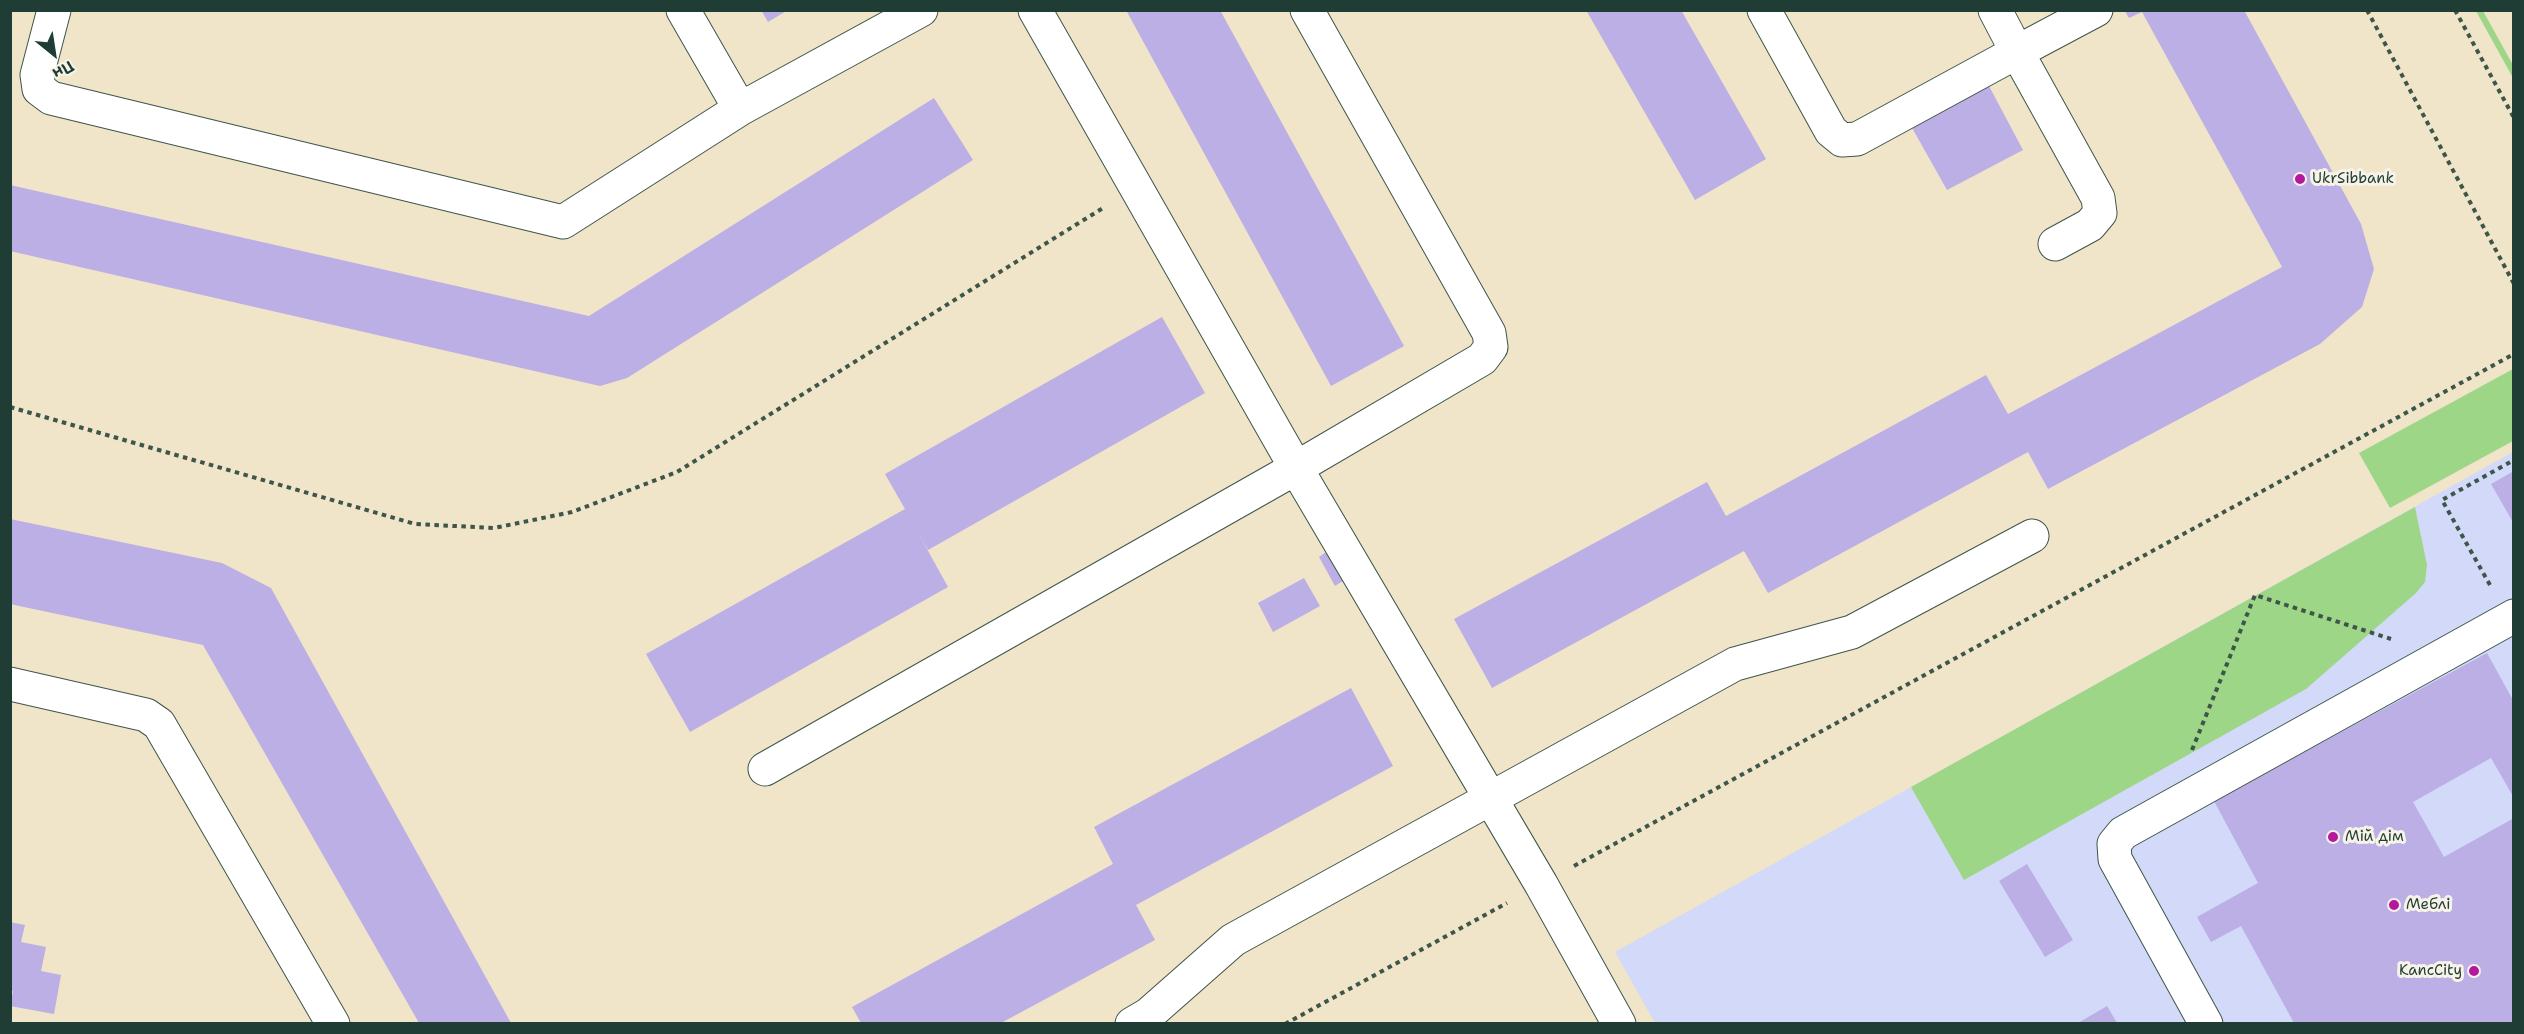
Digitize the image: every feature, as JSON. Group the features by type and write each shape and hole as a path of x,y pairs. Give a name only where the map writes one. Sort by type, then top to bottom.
{"lane":[{"path":"54,10 37,75 39,89 51,98 556,222 571,219 740,109 921,10"},
{"path":"683,10 740,109"},
{"path":"1035,10 1296,468 1541,884 1619,1023"},
{"path":"765,769 1296,468 1482,359 1491,347 1489,333 1307,10"},
{"path":"1764,10 1831,131 1842,140 1857,139 2096,10"},
{"path":"1995,10 2098,198 2100,213 2090,225 2055,244"},
{"path":"1132,1023 1149,1014 1233,940 1735,664 1852,632 2032,536"},
{"path":"2206,1023 2115,859 2114,844 2123,833 2514,615"},
{"path":"10,684 146,715 159,724 333,1023"}],"path":[{"path":"2367,10 2514,284"},
{"path":"2455,10 2514,118"},
{"path":"10,407 415,524 494,528 572,512 677,472 1136,188"},
{"path":"1285,1023 2514,354"},
{"path":"2491,587 2442,500 2514,460"},
{"path":"2169,807 2255,595 2443,656"}],"shaded area":[{"path":"2513,452 2513,1023 1655,1023 1615,952"}],"green space":[{"path":"2476,11 2483,11 2513,65 2513,78"},
{"path":"2513,369 2513,441 2390,508 2359,453"},
{"path":"2415,507 2427,565 2425,582 2416,593 2306,689 1964,880 1911,787"}],"building":[{"path":"761,10 788,10 768,22"},
{"path":"1126,10 1220,10 1404,346 1331,386"},
{"path":"1586,10 1681,10 1766,159 1695,200"},
{"path":"2124,10 2244,10 2361,224 2374,269 2362,307 2320,344 2048,489 2028,452 1768,593 1744,551 1492,688 1454,619 1707,482 1726,516 1986,375 2008,414 2282,267 2142,12 2129,18"},
{"path":"1989,86 2023,150 1947,190 1911,126"},
{"path":"934,98 973,160 627,378 600,386 10,251 10,185 589,316"},
{"path":"1162,317 1205,393 928,550 917,531 948,587 690,732 646,654 905,509 885,474"},
{"path":"2514,471 2514,524 2491,484"},
{"path":"10,519 222,563 271,588 511,1023 419,1023 203,645 10,604"},
{"path":"1326,552 1343,581 1335,586 1319,557"},
{"path":"1304,578 1320,606 1273,632 1258,603"},
{"name":"Мій дім","path":"2487,653 2514,702 2514,798 2491,758 2413,802 2444,857 2514,818 2514,1023 2294,1023 2241,926 2211,942 2197,917 2258,883 2214,801"},
{"path":"1351,688 1393,766 1136,905 1155,940 1001,1023 861,1023 852,1007 1113,864 1094,827"},
{"path":"2027,864 2073,940 2045,957 1999,881"},
{"path":"10,922 25,925 21,942 46,947 41,971 61,975 54,1014 10,1006 13,991 10,990"},
{"path":"2107,1006 2117,1023 2078,1023"}],"place":[{"name":"UkrSibbank","path":"2300,179"},
{"name":"Мій дім","path":"2333,837"},
{"name":"Меблі","path":"2394,905"},
{"name":"KancCity","path":"2474,971"}]}
